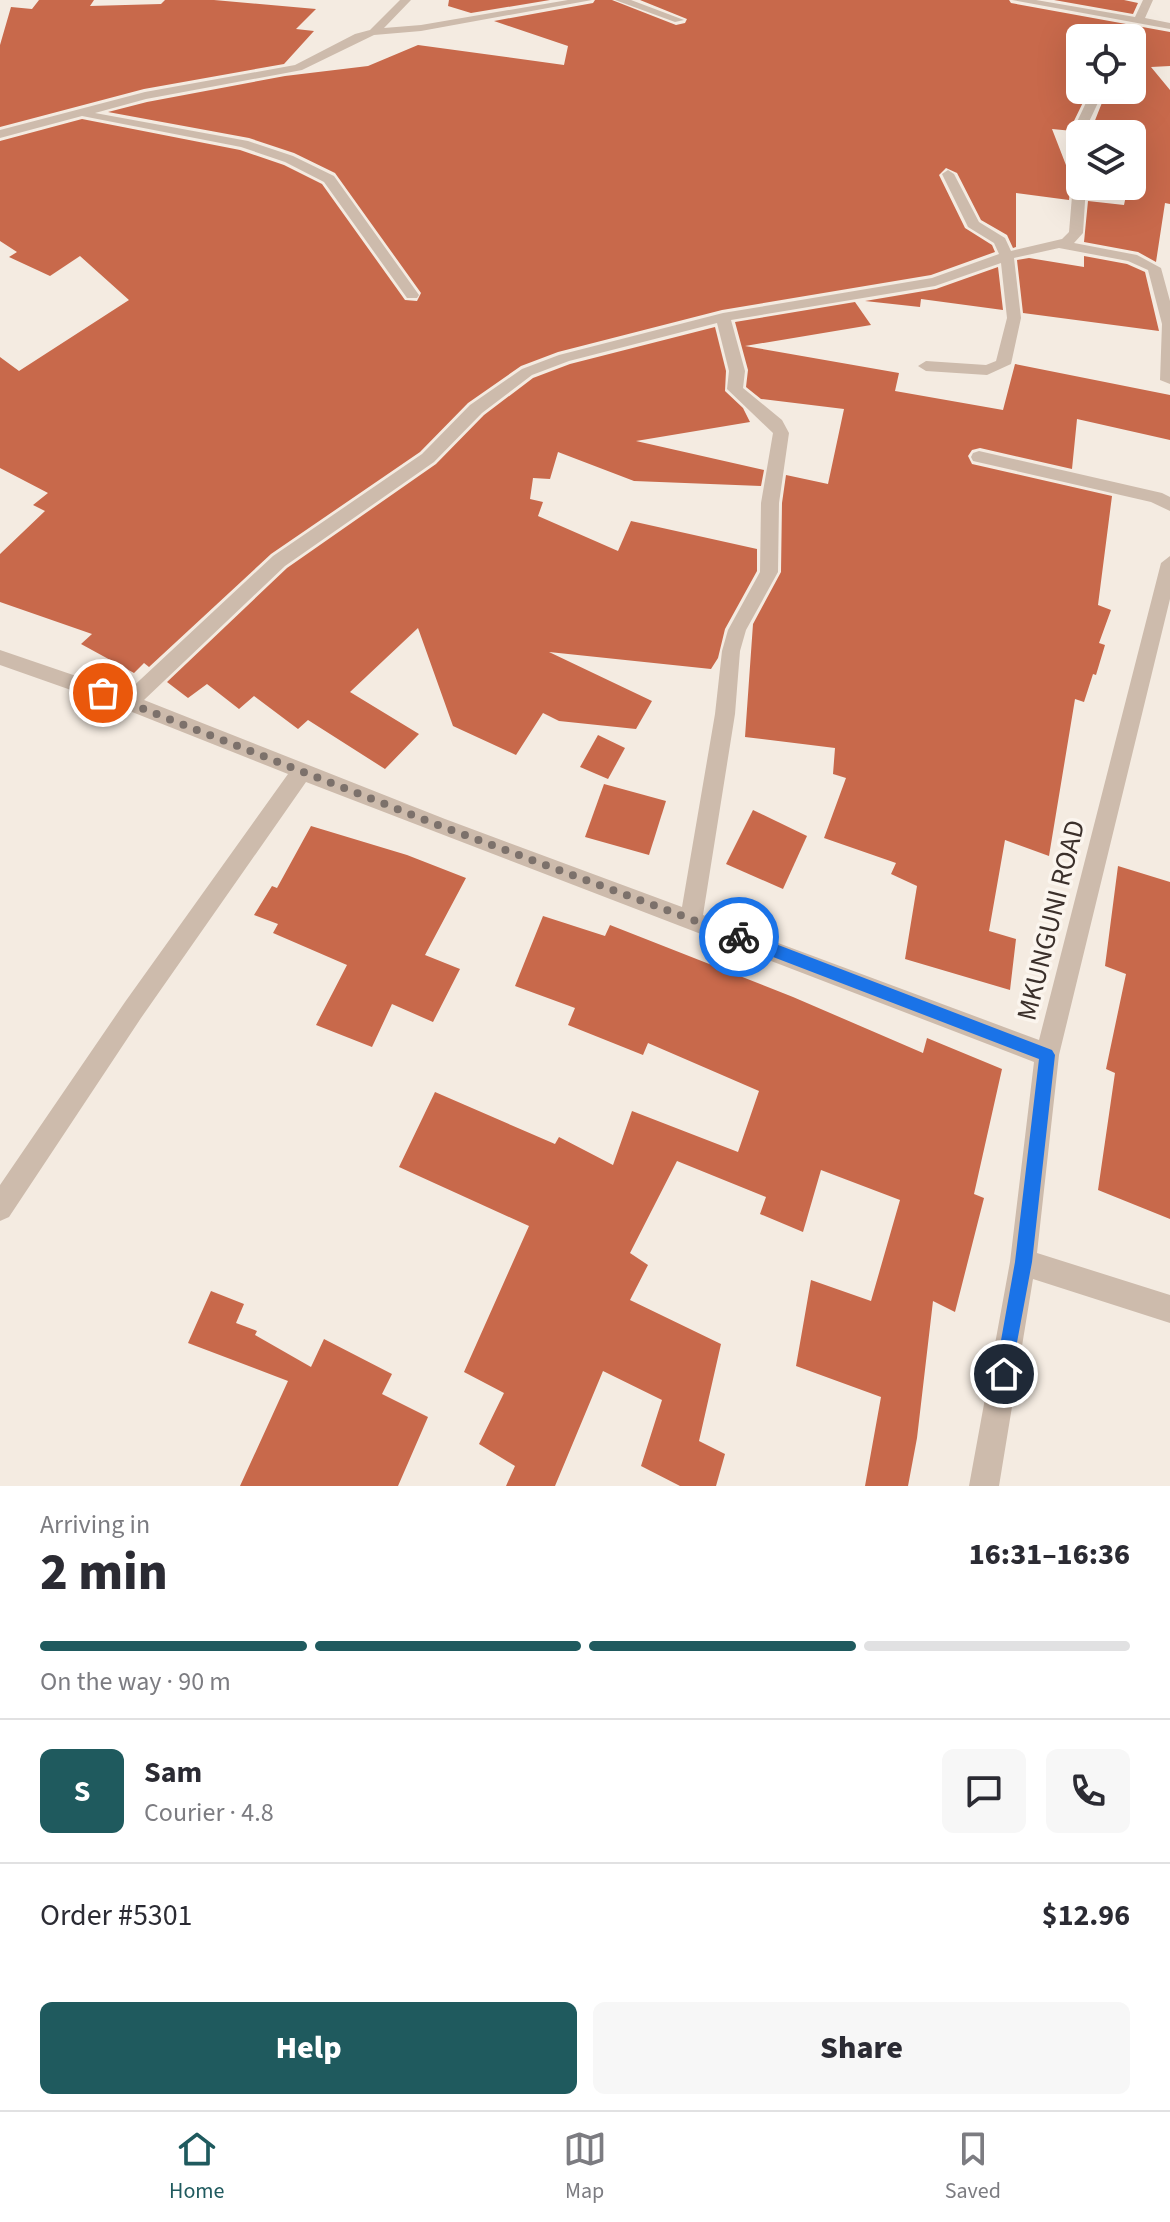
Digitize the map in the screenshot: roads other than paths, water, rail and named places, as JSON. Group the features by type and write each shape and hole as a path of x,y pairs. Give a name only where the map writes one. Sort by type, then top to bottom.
{"street":[{"path":"374,32 406,0"},
{"path":"0,134 145,96 298,68 359,36 374,32 435,26 587,0"},
{"path":"620,0 679,20"},
{"path":"1138,21 1148,0"},
{"path":"1025,1 1114,23 1138,21 1170,26"},
{"path":"83,114 244,144 289,159 329,179 412,295"},
{"path":"926,366 987,370 1003,364 1014,318 1007,256 1000,241 973,224 948,174"},
{"path":"129,702 279,561 428,458 476,409 527,372 564,358 723,317 935,282 1007,256 1067,242 1076,233 1078,200"},
{"path":"1059,244 1140,260 1154,268 1169,324 1168,380"},
{"path":"691,919 725,714 731,651 737,630 769,572 770,503 781,433 776,424 735,389 737,371 723,317"},
{"path":"979,457 1156,497 1170,505"},
{"name":"MKUNGUNI ROAD","path":"984,1486 1023,1262 1047,1055 1170,563"},
{"path":"0,657 129,702 1047,1055"},
{"path":"0,1208 133,1010 303,770"},
{"path":"1023,1262 1170,1309"}]}
